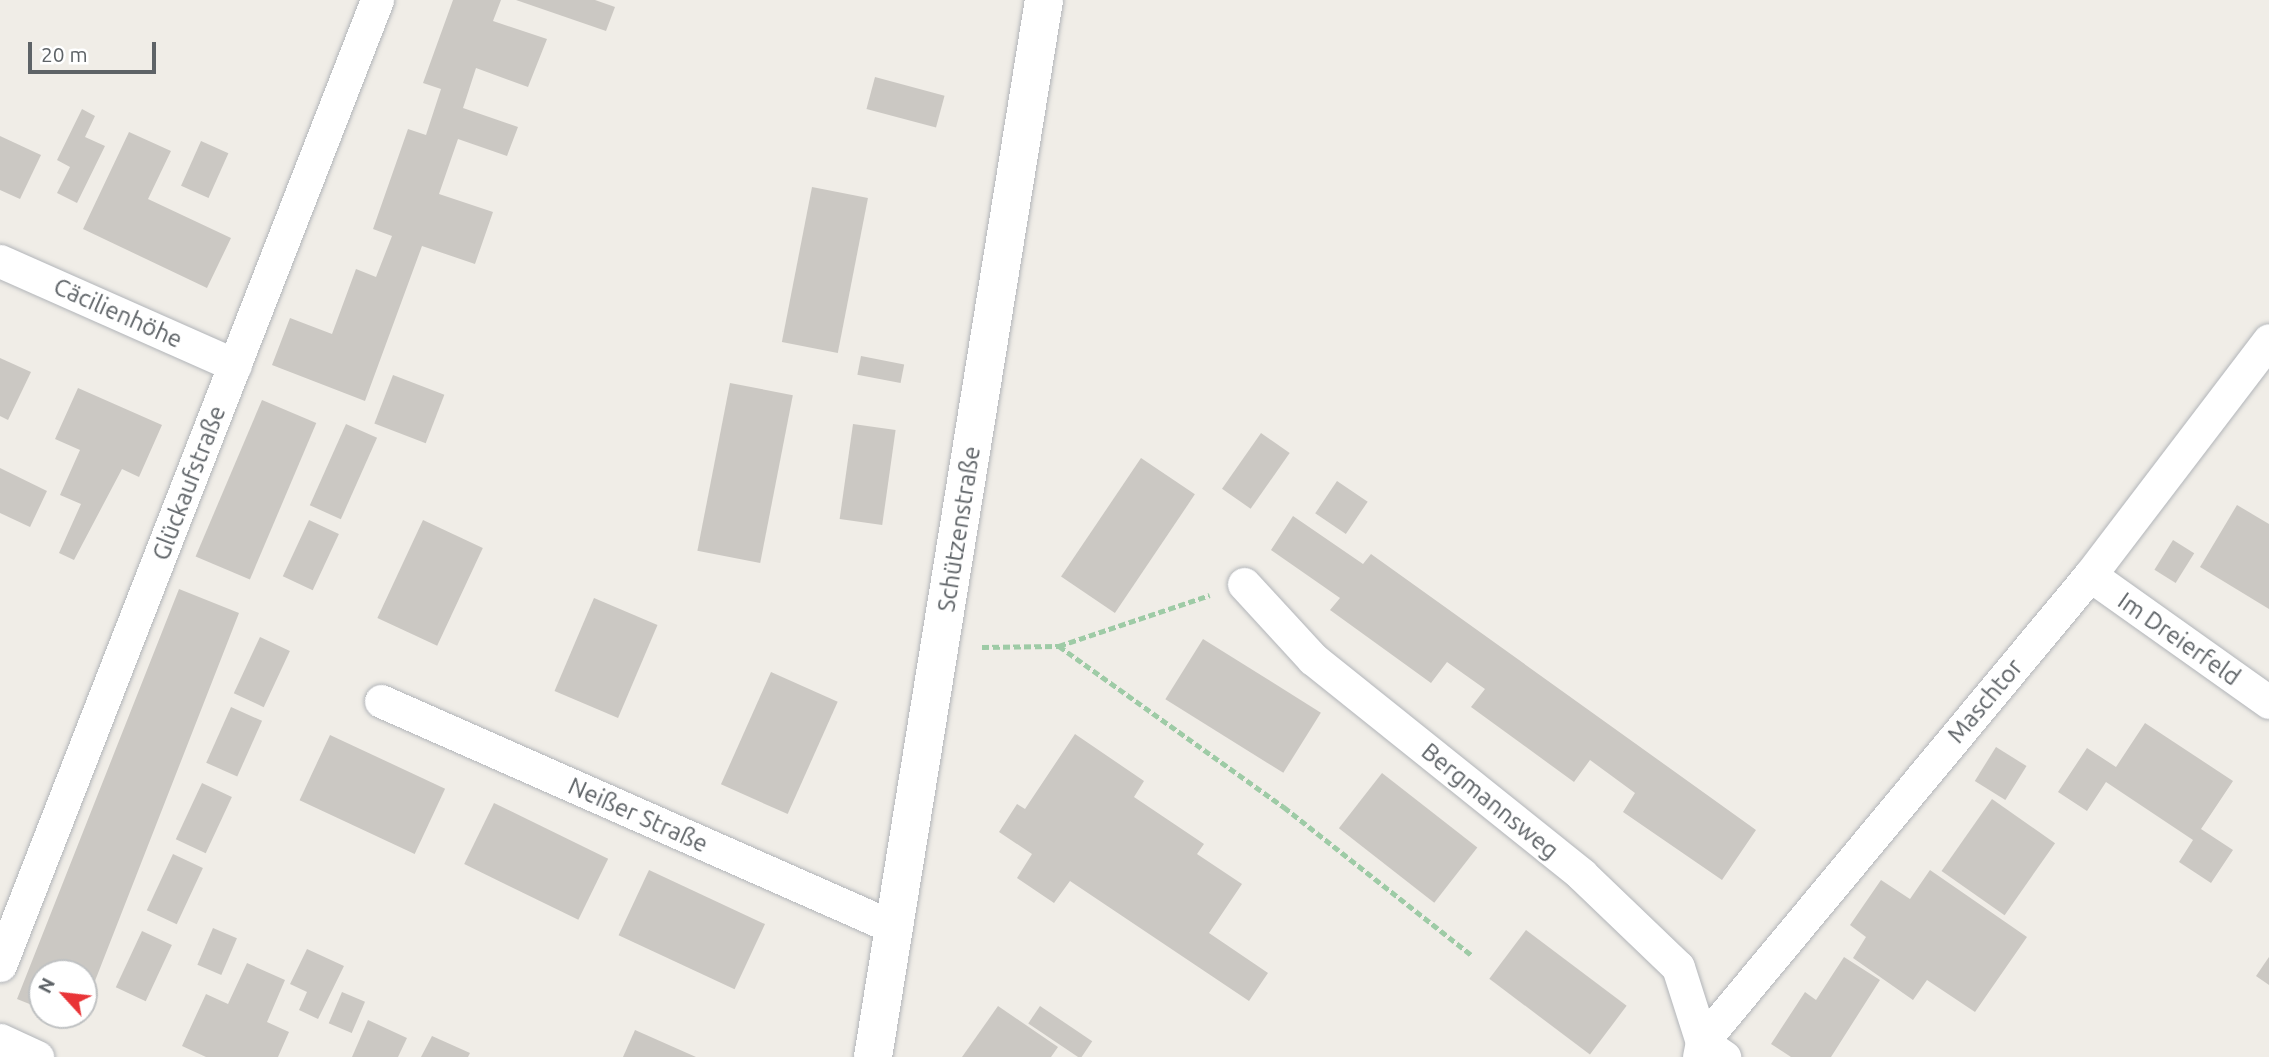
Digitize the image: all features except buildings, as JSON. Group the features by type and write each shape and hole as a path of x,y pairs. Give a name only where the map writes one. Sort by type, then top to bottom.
{"street":[{"name":"Glückaufstraße","path":"0,965 377,0"},
{"name":"Schützenstraße","path":"873,1057 1044,0"},
{"name":"Cäcilienhöhe","path":"0,261 235,365"},
{"name":"Maschtor","path":"1708,1052 2090,575 2269,341"},
{"name":"Im Dreierfeld","path":"2090,575 2269,702"},
{"name":"Bergmannsweg","path":"1244,584 1313,659 1581,874 1678,967 1708,1052"},
{"name":"Neißer Straße","path":"381,701 895,928"},
{"path":"0,1040 37,1057"}],"path":[{"path":"940,647 1059,646 1244,584"},
{"path":"1059,646 1284,807 1473,956"}]}
